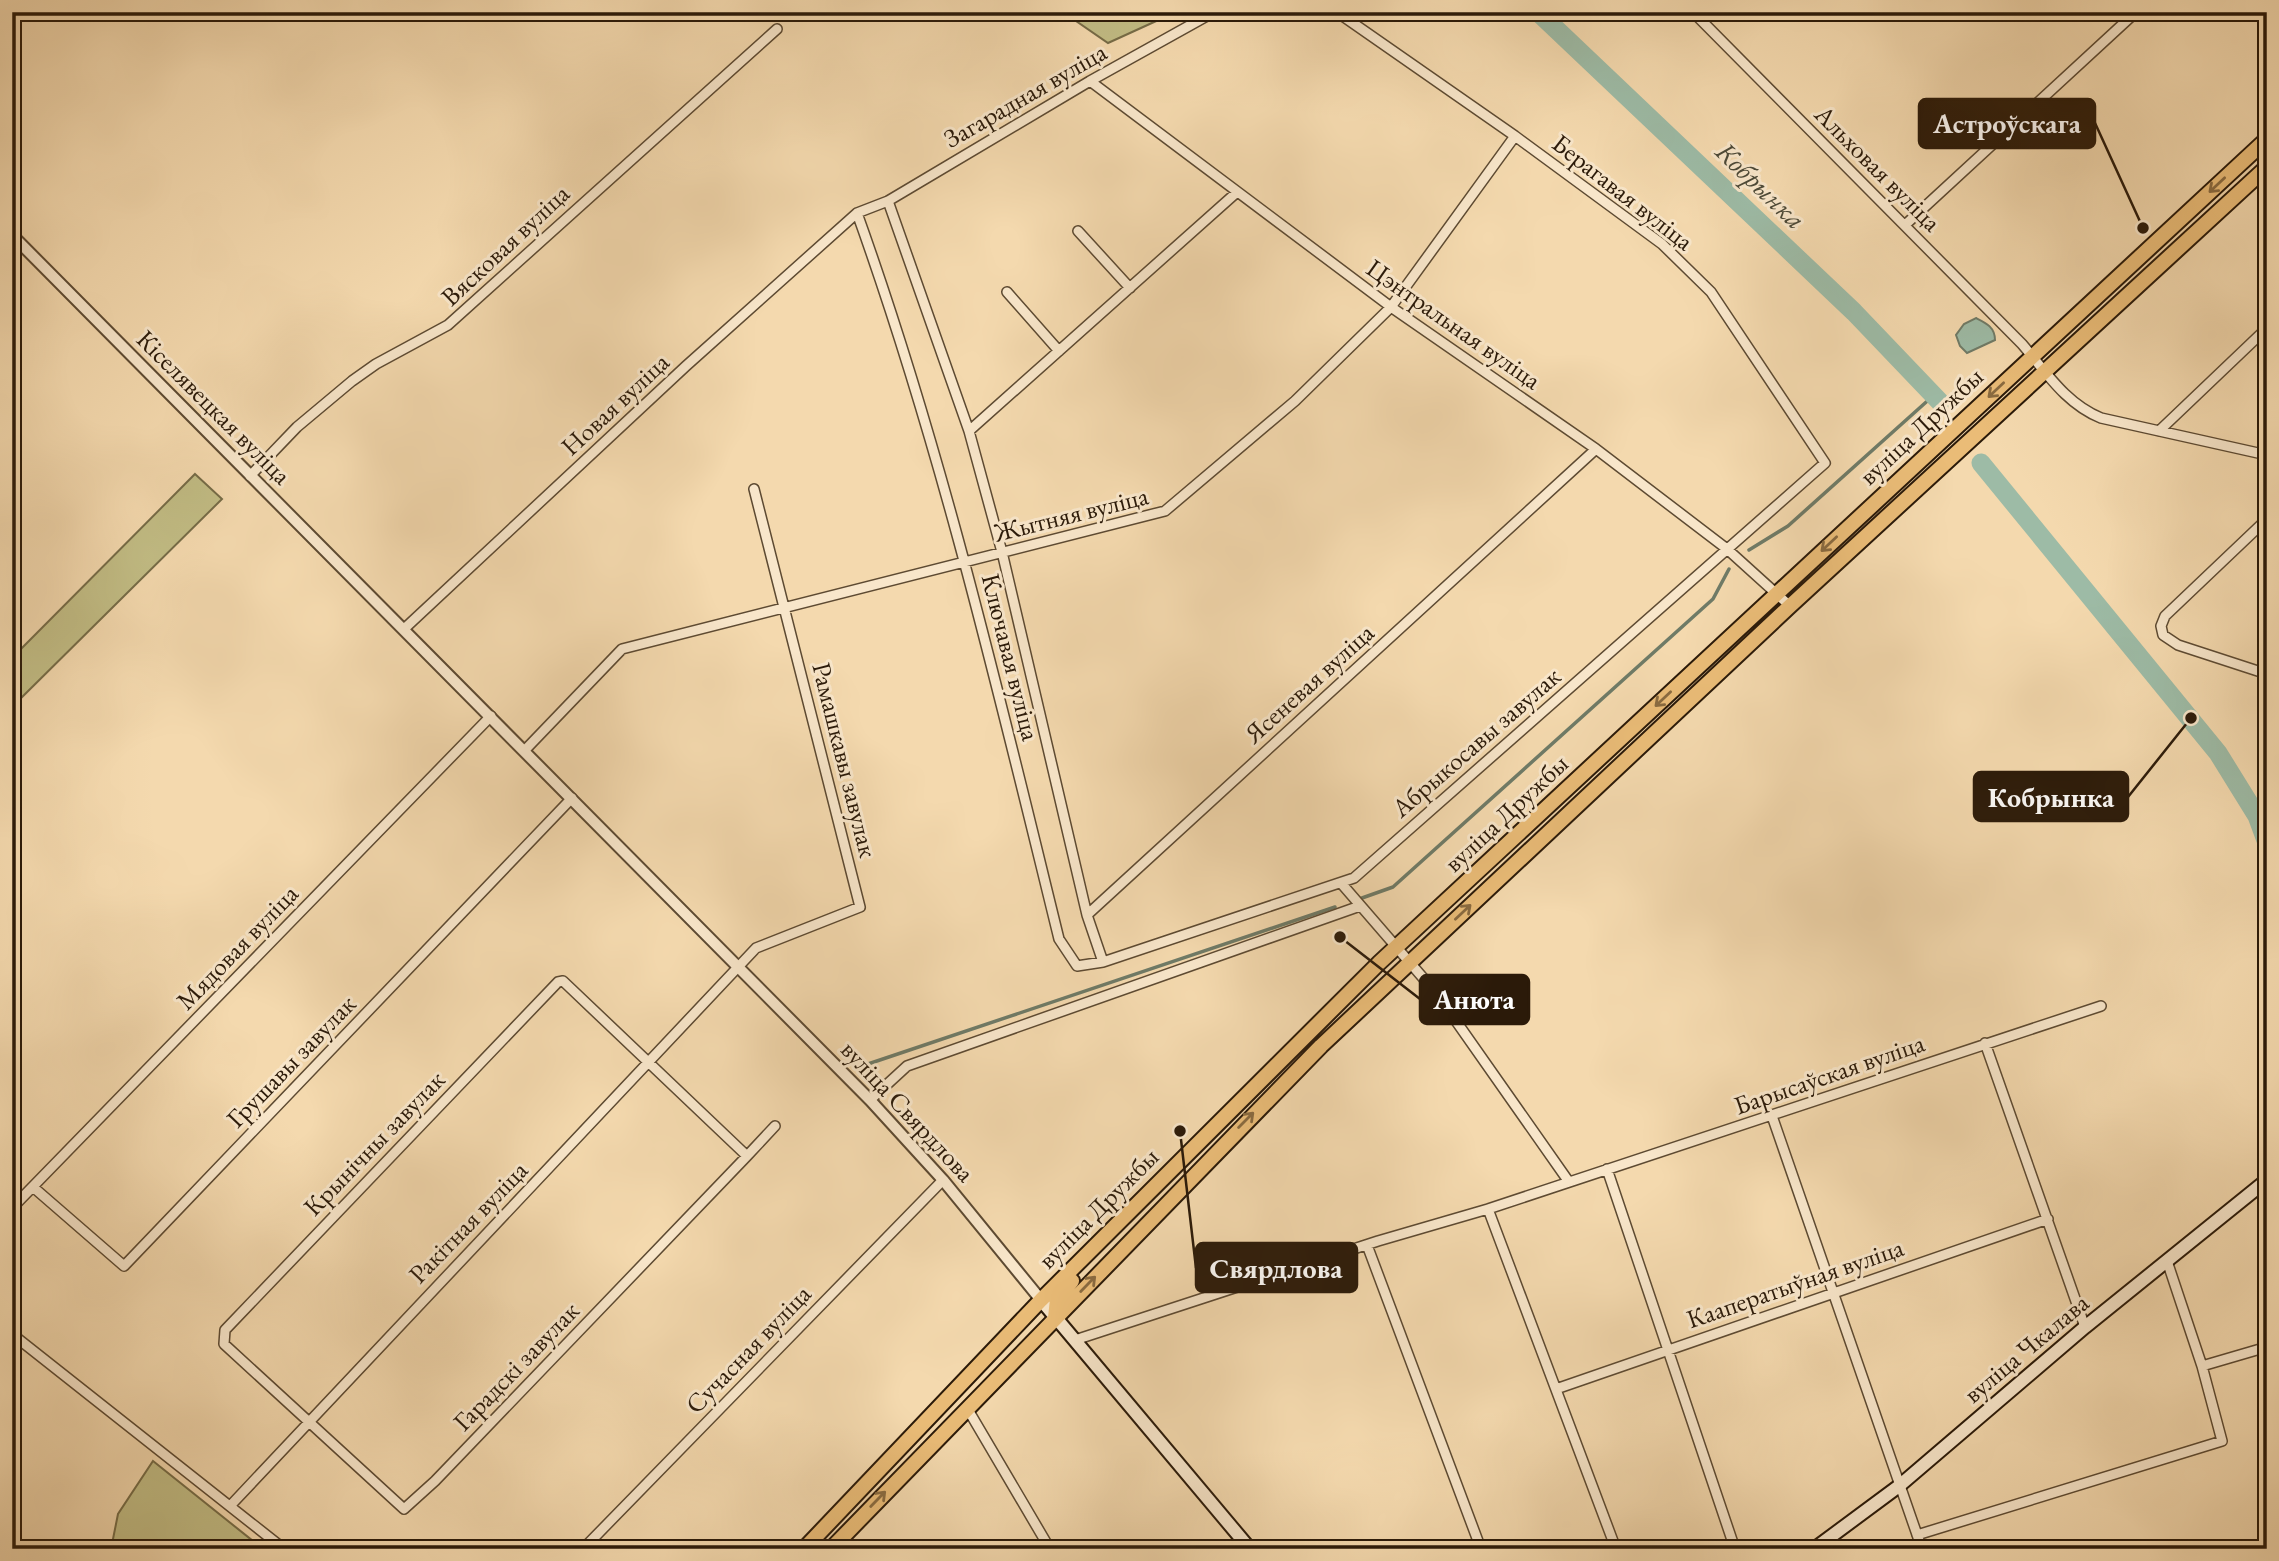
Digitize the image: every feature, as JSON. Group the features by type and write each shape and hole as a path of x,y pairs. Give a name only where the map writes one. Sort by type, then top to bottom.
{"main road":[{"name":"вуліца Дружбы","path":"804,1549 1041,1300 1220,1119 1397,948 1776,592 2267,139"},
{"name":"вуліца Дружбы","path":"831,1549 846,1542 967,1408 1321,1046 1790,606 2266,167"},
{"path":"2046,370 2045,354 2086,316 2125,271"},
{"path":"1964,446 1990,413 2030,377 2034,369 2032,355"},
{"path":"1707,684 1731,654 1774,614 1779,601 1776,592"},
{"path":"1409,962 1410,948 1462,896 1484,867"},
{"path":"1321,1046 1348,1011 1396,967 1397,948"},
{"name":"вуліца Чкалава","path":"1814,1549 1899,1486 2085,1327 2267,1180"},
{"path":"1055,1318 1056,1299 1098,1254 1124,1218"},
{"path":"967,1408 1042,1318 1041,1300"},
{"name":"вуліца Свярдлова","path":"1041,1300 1250,1549"}],"street":[{"name":"Загарадная вуліца","path":"857,213 888,201 1090,81 1214,12"},
{"name":"Берагавая вуліца","path":"1337,12 1662,244 1711,292 1825,463"},
{"path":"1905,225 2136,12"},
{"name":"Альховая вуліца","path":"1698,14 2032,355 2065,396 2082,410 2159,431 2267,455"},
{"name":"Вясковая вуліца","path":"250,476 297,427 352,381 376,364 448,325 777,29"},
{"name":"Цэнтральная вуліца","path":"1090,81 1391,307 1597,449 1727,549 1790,606"},
{"name":"Жытняя вуліца","path":"525,750 622,649 1165,511 1295,401 1391,307 1514,136"},
{"path":"969,431 1236,193"},
{"name":"Ключавая вуліца","path":"888,201 969,431 1002,552 1087,915"},
{"name":"Ключавая вуліца","path":"857,213 893,312 966,562 1059,939 1077,966 1103,962"},
{"name":"Новая вуліца","path":"404,629 686,366 857,213"},
{"path":"1078,230 1130,288"},
{"name":"Кіселявецкая вуліца","path":"12,235 404,629"},
{"path":"1007,292 1059,351"},
{"path":"2159,431 2267,328"},
{"name":"Ясеневая вуліца","path":"1087,915 1597,449"},
{"name":"Абрыкосавы завулак","path":"1103,962 1354,878 1825,463"},
{"name":"Рамашкавы завулак","path":"738,969 756,948 860,907 787,607 754,489"},
{"path":"2267,519 2165,616 2161,626 2163,635 2169,641 2267,674"},
{"name":"вуліца Свярдлова","path":"404,629 870,1100 943,1180 1041,1300"},
{"name":"Мядовая вуліца","path":"12,1209 491,716"},
{"name":"Грушавы завулак","path":"33,1187 124,1266 572,798"},
{"path":"1341,883 1468,1036 1569,1182"},
{"path":"870,1100 907,1066 1360,906"},
{"path":"1087,915 1103,962"},
{"name":"Ракітная вуліца","path":"230,1507 738,969"},
{"name":"Крынічны завулак","path":"307,1423 224,1345 225,1329 558,982 563,981 650,1062"},
{"name":"Барысаўская вуліца","path":"1075,1340 1367,1245 1488,1209 2101,1006"},
{"path":"1985,1043 2085,1327"},
{"path":"650,1062 747,1156"},
{"path":"1772,1116 1922,1549"},
{"name":"Гарадскі завулак","path":"307,1423 404,1510 435,1481 775,1126"},
{"path":"1606,1169 1735,1549"},
{"name":"Сучасная вуліца","path":"583,1549 943,1180"},
{"path":"1488,1209 1616,1549"},
{"name":"Кааператыўная вуліца","path":"1556,1390 1669,1349 1833,1296 1942,1254 2048,1219"},
{"path":"1367,1245 1481,1549"},
{"path":"1917,1535 2222,1441 2202,1366 2167,1261"},
{"path":"12,1334 284,1549"},
{"path":"2202,1366 2267,1347"},
{"path":"967,1408 1050,1549"}],"shaded area":[{"path":"1063,12 1176,12 1108,43"},
{"path":"1976,318 1992,329 1995,340 1967,353 1960,346 1956,335 1964,324"},
{"path":"195,474 222,499 12,707 12,658"},
{"path":"153,1461 263,1549 111,1549 118,1514"}],"waterway":[{"name":"Кобрынка","path":"1538,12 1854,312 1940,402"},
{"path":"1749,550 1788,526 1934,395"},
{"name":"Кобрынка","path":"1981,463 2218,753 2257,816 2267,843"},
{"path":"1362,898 1393,887 1713,599 1729,569"},
{"path":"865,1065 1335,907"}],"place":[{"name":"Астроўскага","path":"2143,228"},
{"name":"Кобрынка","path":"2191,718"},
{"name":"Анюта","path":"1340,937"},
{"name":"Свярдлова","path":"1180,1131"}]}
